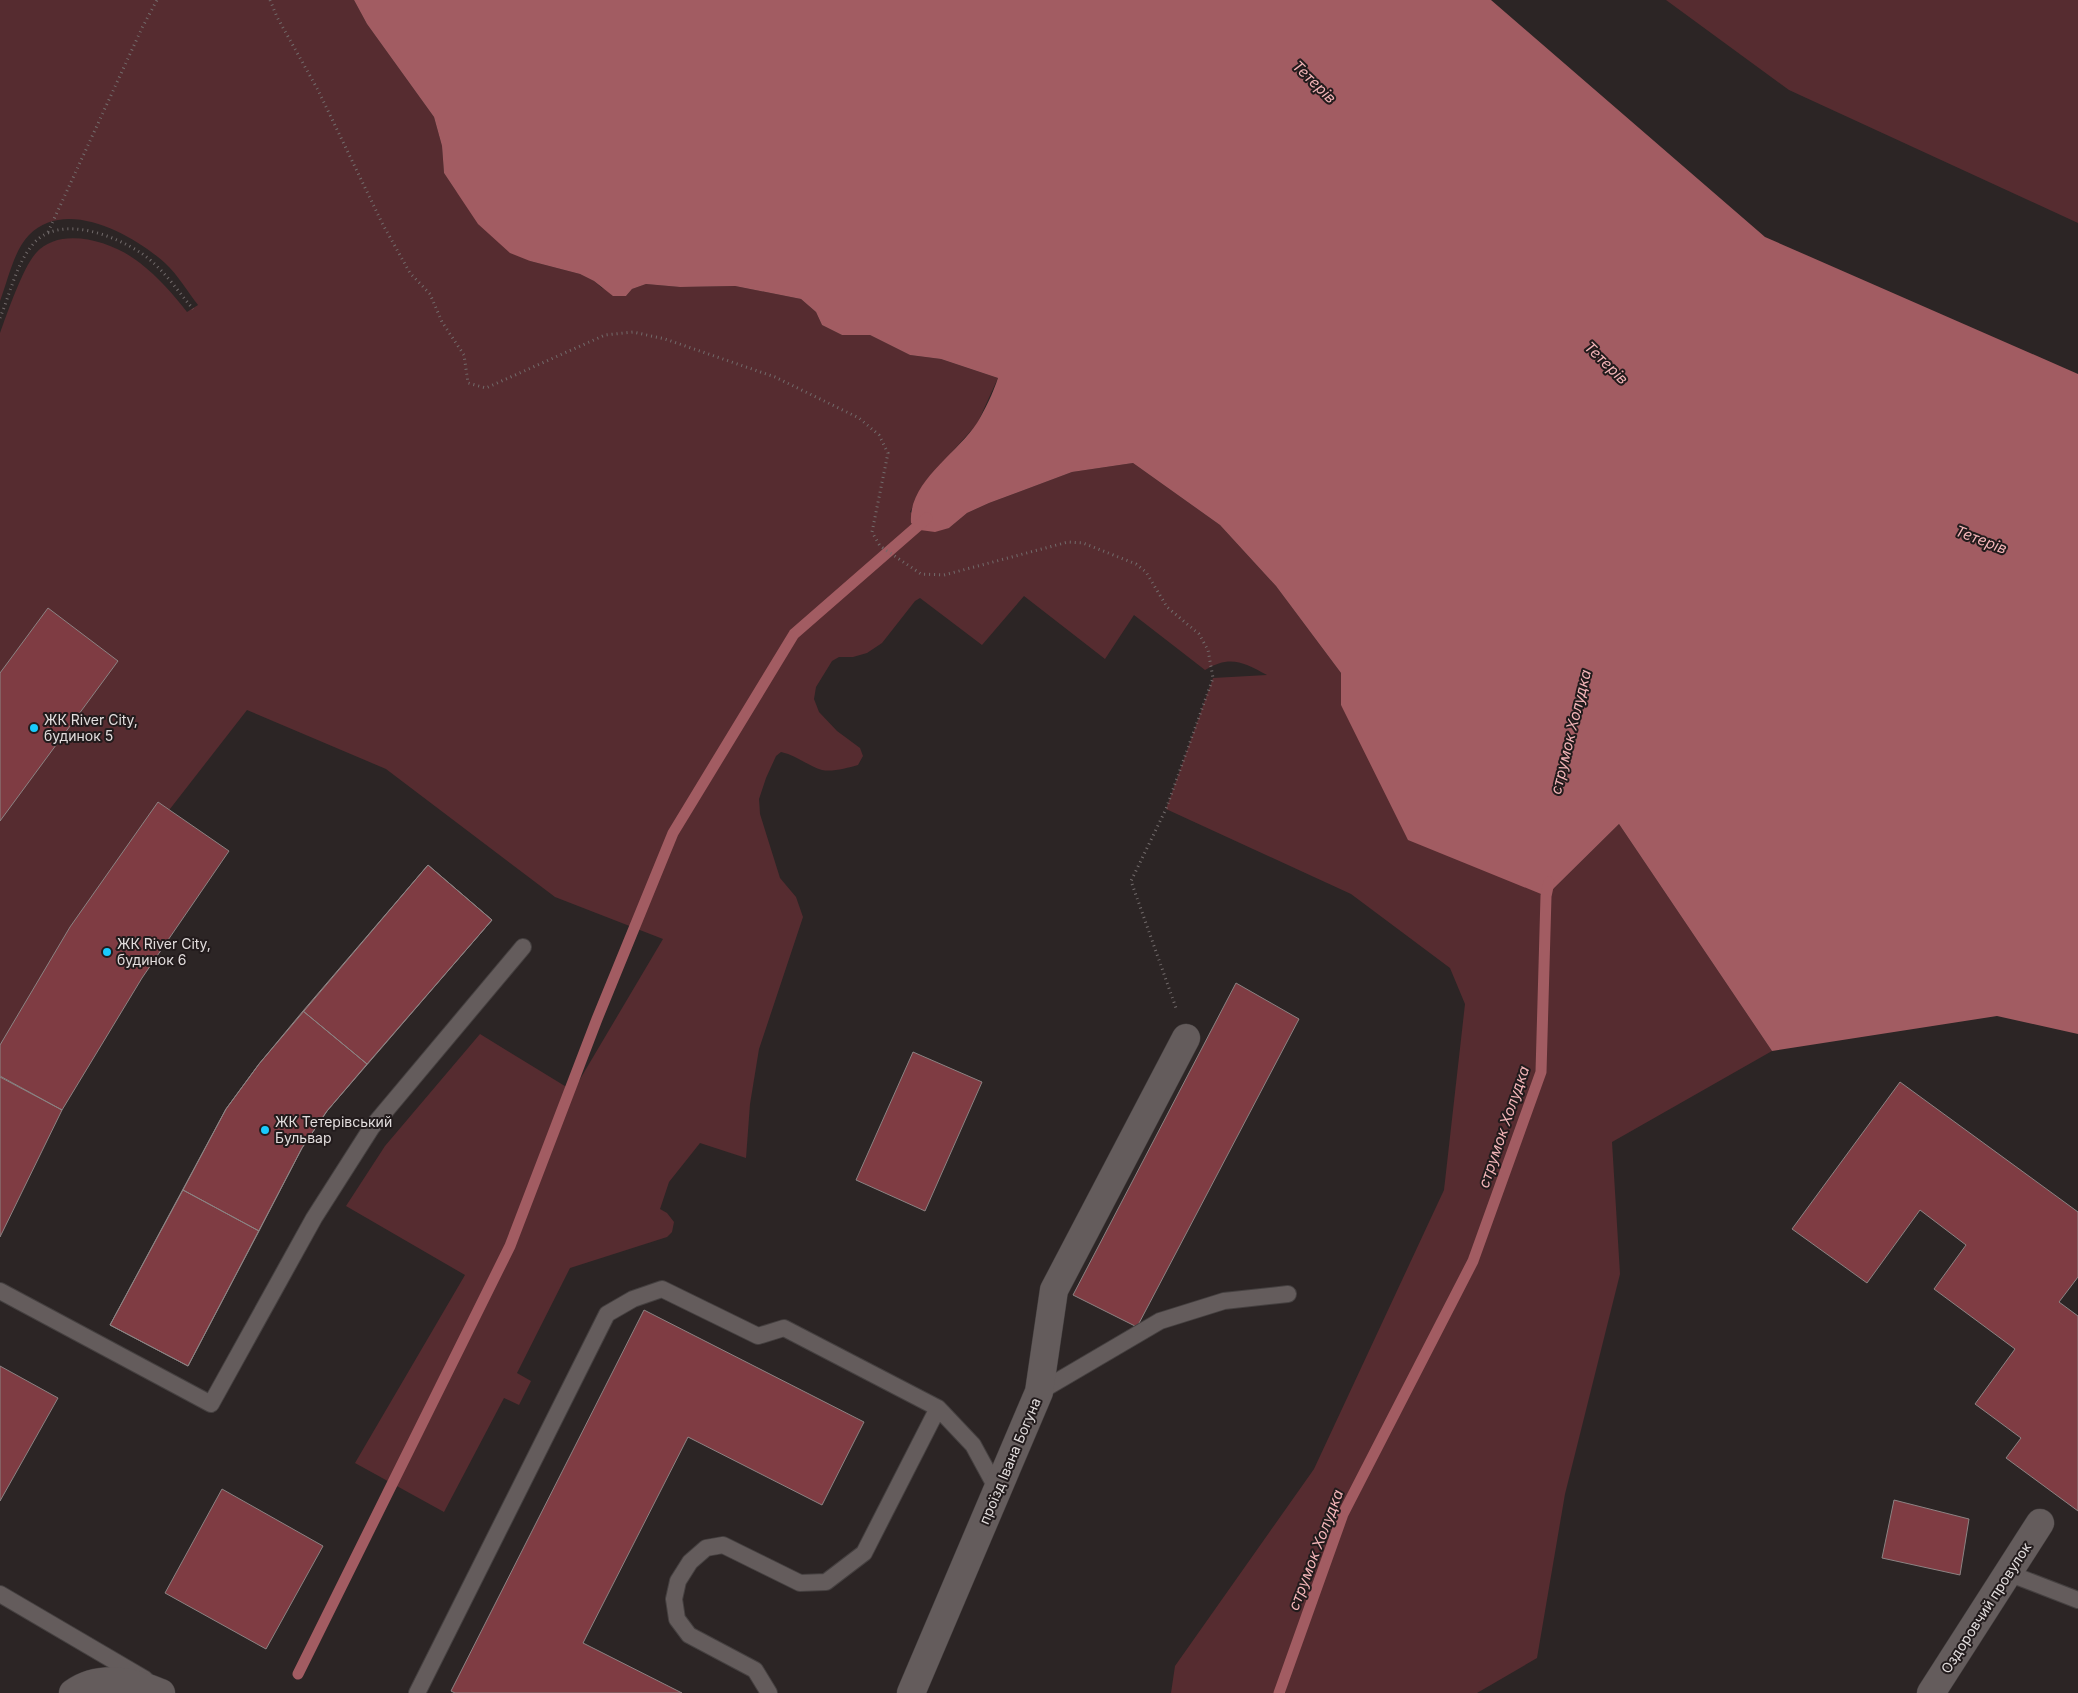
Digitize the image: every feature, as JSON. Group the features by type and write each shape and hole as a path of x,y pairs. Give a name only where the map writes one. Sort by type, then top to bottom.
{"street":[{"name":"проїзд Івана Богуна","path":"911,1693 1039,1392 1054,1290 1186,1038"},
{"name":"Оздоровчий провулок","path":"1931,1693 2040,1522"},
{"path":"73,1693 81,1687 107,1681 139,1683 161,1693"}],"lane":[{"path":"0,1291 211,1404 314,1218 372,1127 523,947"},
{"path":"417,1693 607,1314 633,1299 662,1289 758,1336 784,1328 938,1408 973,1445 998,1491"},
{"path":"1039,1392 1160,1321 1224,1302 1288,1294"},
{"path":"768,1693 755,1670 689,1635 677,1619 674,1599 678,1581 690,1562 706,1548 723,1545 800,1583 826,1582 864,1552 938,1408"},
{"path":"2008,1573 2078,1600"},
{"path":"0,1594 168,1693"}],"path":[{"path":"0,318 28,250 48,232 142,28 157,0"},
{"path":"270,0 277,17 318,90 382,223 410,272 430,294 442,322 464,355 468,383 486,388 605,335 633,332 665,338 775,377 859,418 879,435 888,453 872,532 880,546 921,574 944,575 1068,542 1083,543 1136,564 1146,572 1167,607 1199,634 1208,650 1213,678 1166,809 1131,881 1186,1038"},
{"path":"48,232 69,228 92,231 141,253 163,272 193,309"}],"shaded area":[{"path":"0,0 354,0 367,24 434,117 442,146 444,173 456,191 530,261 580,274 594,281 602,288 626,296 632,289 646,284 680,287 735,286 801,299 816,312 822,325 842,335 870,335 910,355 941,359 998,378 977,424 926,481 910,512 949,528 967,513 1072,472 1133,463 1220,525 1276,586 1341,673 1341,705 1546,896 1619,824 1772,1051 1612,1142 1620,1274 1565,1494 1537,1658 1477,1693 1171,1693 1175,1666 1314,1469 1444,1190 1465,1004 1450,968 1351,894 1166,809 1213,678 1267,675 1236,662 1214,665 1205,670 1134,615 1105,659 1024,596 982,645 920,598 915,601 882,643 867,653 853,657 839,657 832,661 816,687 814,699 819,712 837,731 860,748 863,756 858,765 822,770 781,752 776,756 759,799 760,814 780,878 796,897 803,917 759,1049 750,1104 746,1158 700,1143 669,1182 660,1209 667,1213 674,1222 672,1232 667,1237 570,1268 517,1373 531,1381 519,1405 504,1398 444,1512 355,1463 465,1275 346,1206 385,1146 480,1034 573,1091 663,939 555,897 386,769 247,710 75,931 12,1072 3,1079 0,1133 0,333 16,291 36,253 47,245 59,240 73,238 102,243 129,255 153,274 187,312 198,305 165,263 136,241 99,224 62,219 44,224 24,241 15,257 0,301"},
{"path":"1666,0 2078,0 2078,223 1789,90"}],"water":[{"name":"Тетерів","path":"354,0 1491,0 1765,237 2078,374 2078,1034 1997,1016 1772,1051 1619,824 1546,896 1408,840 1341,705 1341,673 1276,586 1220,525 1133,463 1072,472 967,513 949,528 935,532 920,530 911,523 912,508 917,495 935,470 977,423 989,401 998,378 941,359 910,355 870,335 842,335 822,325 816,312 801,299 735,286 680,287 646,284 632,289 626,296 613,296 594,281 580,274 530,261 510,253 478,224 444,173 442,146 434,117 367,24"}],"building":[{"name":"ЖК River City, будинок 5","path":"48,608 118,661 0,821 0,673"},
{"name":"ЖК River City, будинок 6","path":"158,802 229,851 142,978 62,1110 0,1076 0,1045 70,927"},
{"path":"428,865 492,920 367,1064 303,1011"},
{"name":"ЖК Тетерівський Бульвар","path":"428,865 492,920 327,1111 302,1148 188,1366 110,1325 226,1109 259,1064"},
{"path":"1236,983 1299,1019 1137,1327 1073,1295"},
{"path":"303,1011 367,1064 327,1111 302,1148 259,1231 183,1190 226,1109 259,1064"},
{"path":"913,1052 982,1082 925,1211 856,1180"},
{"path":"0,1077 62,1110 0,1237"},
{"path":"1900,1082 2078,1212 2078,1277 2059,1302 2078,1316 2078,1511 2006,1458 2021,1438 1975,1404 2015,1349 1934,1289 1966,1245 1920,1210 1867,1283 1792,1229"},
{"path":"183,1190 259,1231 188,1366 110,1325"},
{"path":"644,1310 864,1422 822,1505 688,1437 583,1643 682,1693 455,1693 451,1691"},
{"path":"0,1366 58,1398 0,1501"},
{"path":"222,1489 323,1546 266,1649 165,1593"},
{"path":"1894,1500 1969,1519 1960,1575 1882,1558"}],"waterway":[{"path":"298,1674 510,1246 597,1019 673,833 794,634 927,518"},
{"name":"струмок Холудка","path":"1279,1693 1343,1514 1473,1261 1541,1072 1546,896 1549,882"}],"place":[{"name":"ЖК River City, будинок 5","path":"34,728"},
{"name":"ЖК River City, будинок 6","path":"107,952"},
{"name":"ЖК Тетерівський Бульвар","path":"265,1130"}]}
